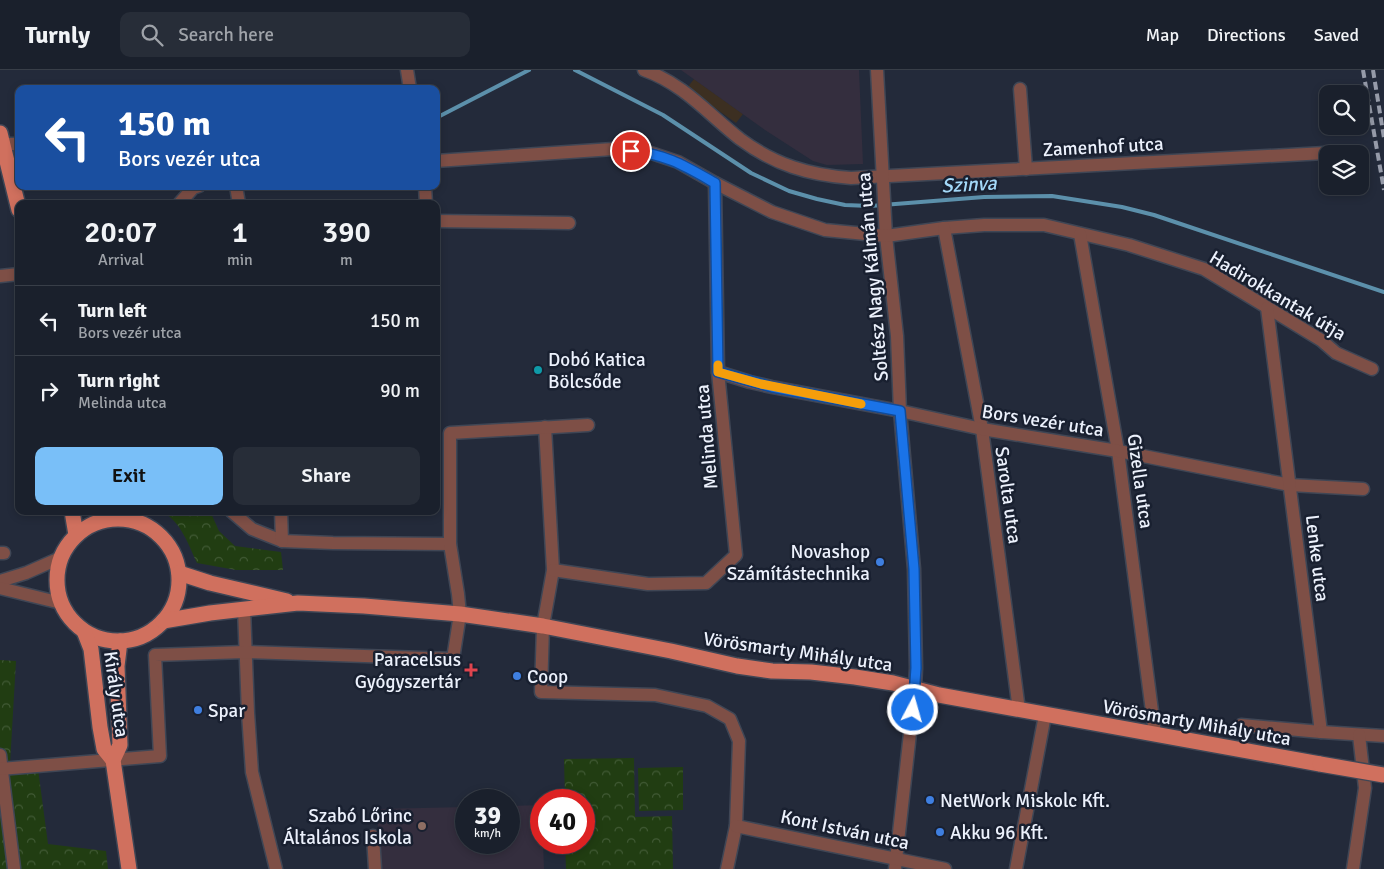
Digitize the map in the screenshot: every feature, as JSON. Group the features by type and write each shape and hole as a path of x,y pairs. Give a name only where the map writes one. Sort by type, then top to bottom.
{"main road":[{"path":"1,139 16,200"},
{"path":"73,515 76,535"},
{"path":"120,515 150,527 161,536 170,547 176,560 179,586 171,611 163,621 150,632 136,638 120,641 101,639 84,631 70,619 57,592 56,580 60,558 70,541 84,528 93,523 120,515"},
{"name":"Vörösmarty Mihály utca","path":"179,573 210,583 298,603"},
{"name":"Vörösmarty Mihály utca","path":"163,621 210,613 298,603 460,614 542,626 737,666 772,671 811,672 855,677 1045,715 1384,774"},
{"name":"Király utca","path":"84,631 92,649 104,749 113,760 129,869"},
{"name":"Király utca","path":"113,760 120,745 117,666 120,641"}],"street":[{"path":"406,70 409,85"},
{"name":"Zamenhof utca","path":"644,70 674,84 740,139 778,162 804,172 826,176 851,178 1319,153"},
{"name":"Soltész Nagy Kálmán utca","path":"877,70 886,230 898,336 900,411 914,569 916,688 895,864"},
{"path":"1020,89 1026,169"},
{"path":"1,139 15,143"},
{"name":"Hadirokkantak útja","path":"440,161 613,150 648,152 678,162 772,212 825,230 1044,225 1129,245 1204,269 1321,340 1336,353 1372,369"},
{"name":"Melinda utca","path":"554,570 648,584 706,583 736,555 718,372 715,183"},
{"path":"182,200 191,190"},
{"path":"440,221 569,223"},
{"name":"Sarolta utca","path":"944,228 982,430 1019,710"},
{"name":"Gizella utca","path":"1080,234 1118,451 1155,734"},
{"path":"0,276 15,274"},
{"name":"Lenke utca","path":"1267,308 1321,732"},
{"name":"Bors vezér utca","path":"718,372 750,382 900,411 982,430 1118,451 1290,485 1363,489"},
{"path":"1,769 160,756 155,655 245,652 453,660 460,614 450,544 450,433 588,425"},
{"path":"545,428 554,570 542,626 541,692 655,695 707,706 730,719 739,741 736,826 727,869"},
{"path":"236,515 252,529 282,541 450,544"},
{"path":"281,515 282,541"},
{"path":"0,581 26,573 60,558"},
{"path":"0,588 61,603"},
{"path":"244,610 252,772 276,869"},
{"path":"1016,869 1045,715"},
{"path":"1241,725 1384,736"},
{"path":"1353,869 1365,788 1359,735"},
{"path":"0,755 14,868"},
{"name":"Kont István utca","path":"736,826 895,864 945,869"},
{"path":"373,836 375,869"}],"shaded area":[{"path":"681,70 859,70 863,164 827,165 813,161 765,130"},
{"path":"694,79 743,114 736,123 687,88"},
{"name":"Szabó Lőrinc Általános Iskola","path":"530,805 530,854 543,854 544,869 380,869 377,809 455,807 455,854 520,854 520,806"}],"green space":[{"path":"168,515 212,515 219,531 235,546 281,552 283,570 236,570 197,563 187,541"},
{"path":"0,660 16,661 10,764 38,769 48,844 106,851 108,869 0,869"},
{"path":"634,758 635,817 672,816 673,869 566,869 565,854 595,854 595,789 565,789 564,759"},
{"path":"683,767 683,810 639,811 638,768"}],"waterway":[{"name":"Szinva","path":"440,116 529,70"},
{"name":"Szinva","path":"575,70 663,115 751,173 789,191 817,199 845,205 870,206 984,197 1052,196 1122,207 1154,215 1384,292"}],"railway":[{"path":"1363,70 1384,190"},
{"path":"1373,70 1384,138"}],"slow traffic":[{"path":"718,365 718,372 750,382 861,404"}],"place":[{"name":"Dobó Katica Bölcsőde","path":"538,370"},
{"name":"Novashop Számítástechnika","path":"880,562"},
{"name":"Paracelsus Gyógyszertár","path":"471,670"},
{"name":"Coop","path":"517,676"},
{"name":"Spar","path":"198,710"},
{"name":"NetWork Miskolc Kft.","path":"930,800"},
{"name":"Szabó Lőrinc Általános Iskola","path":"422,826"},
{"name":"Akku 96 Kft.","path":"940,832"}],"route":[{"path":"631,151 648,152 678,162 715,183 718,372 772,387 900,411 914,569 916,688 913,710"}]}
